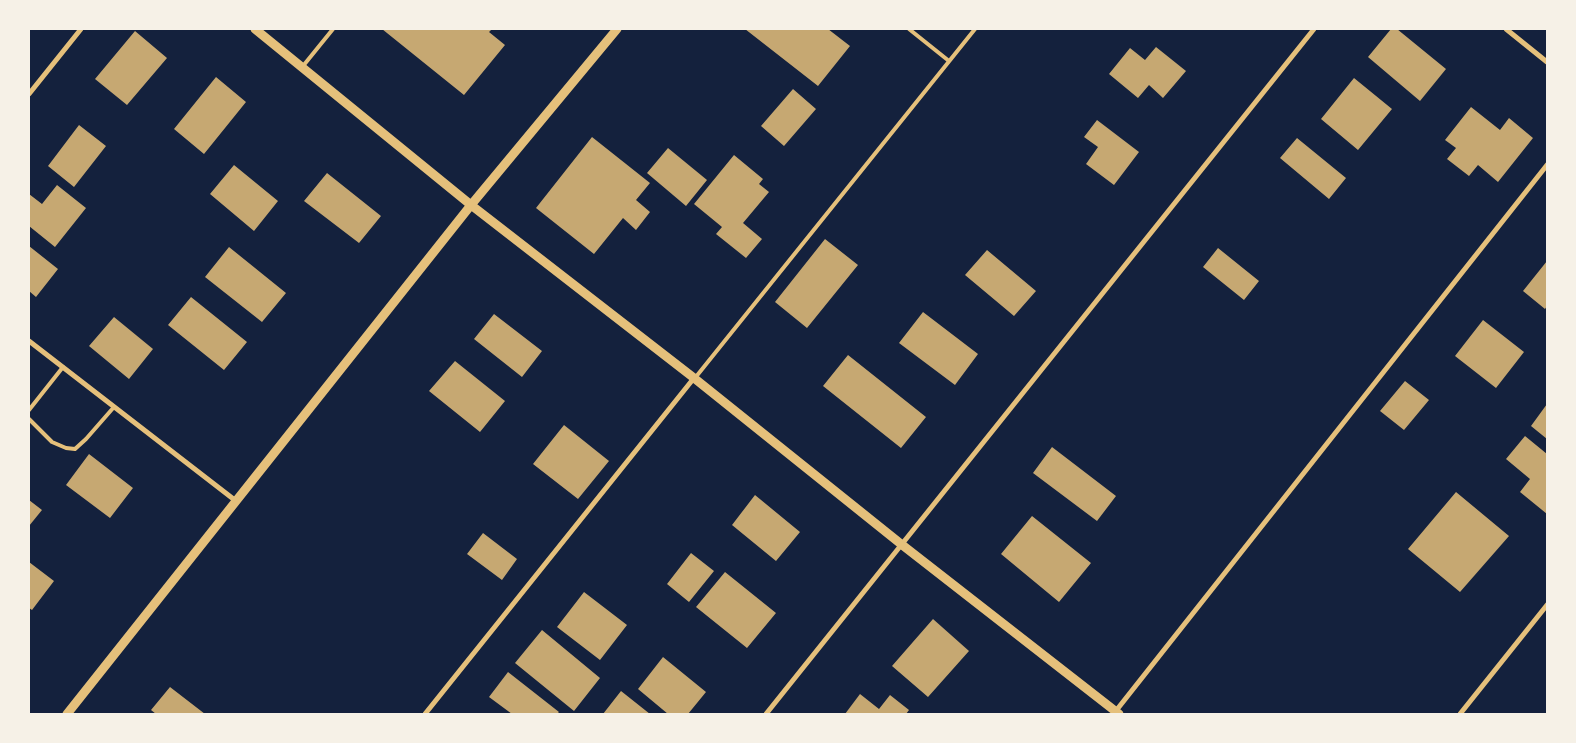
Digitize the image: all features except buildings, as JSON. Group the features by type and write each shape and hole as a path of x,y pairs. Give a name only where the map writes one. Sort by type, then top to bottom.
{"street":[{"path":"29,94 81,29"},
{"path":"255,29 471,204 694,378 1115,713 1547,165"},
{"path":"67,714 471,204 617,29"},
{"path":"766,714 1314,29"},
{"path":"1506,29 1547,62"},
{"path":"29,341 236,501"},
{"path":"424,714 694,378"},
{"path":"1460,714 1547,605"}],"lane":[{"path":"302,66 332,29"},
{"path":"909,29 949,61"},
{"path":"694,378 975,29"},
{"path":"29,410 63,367"},
{"path":"29,418 52,442 66,448 75,449 114,407"}]}
